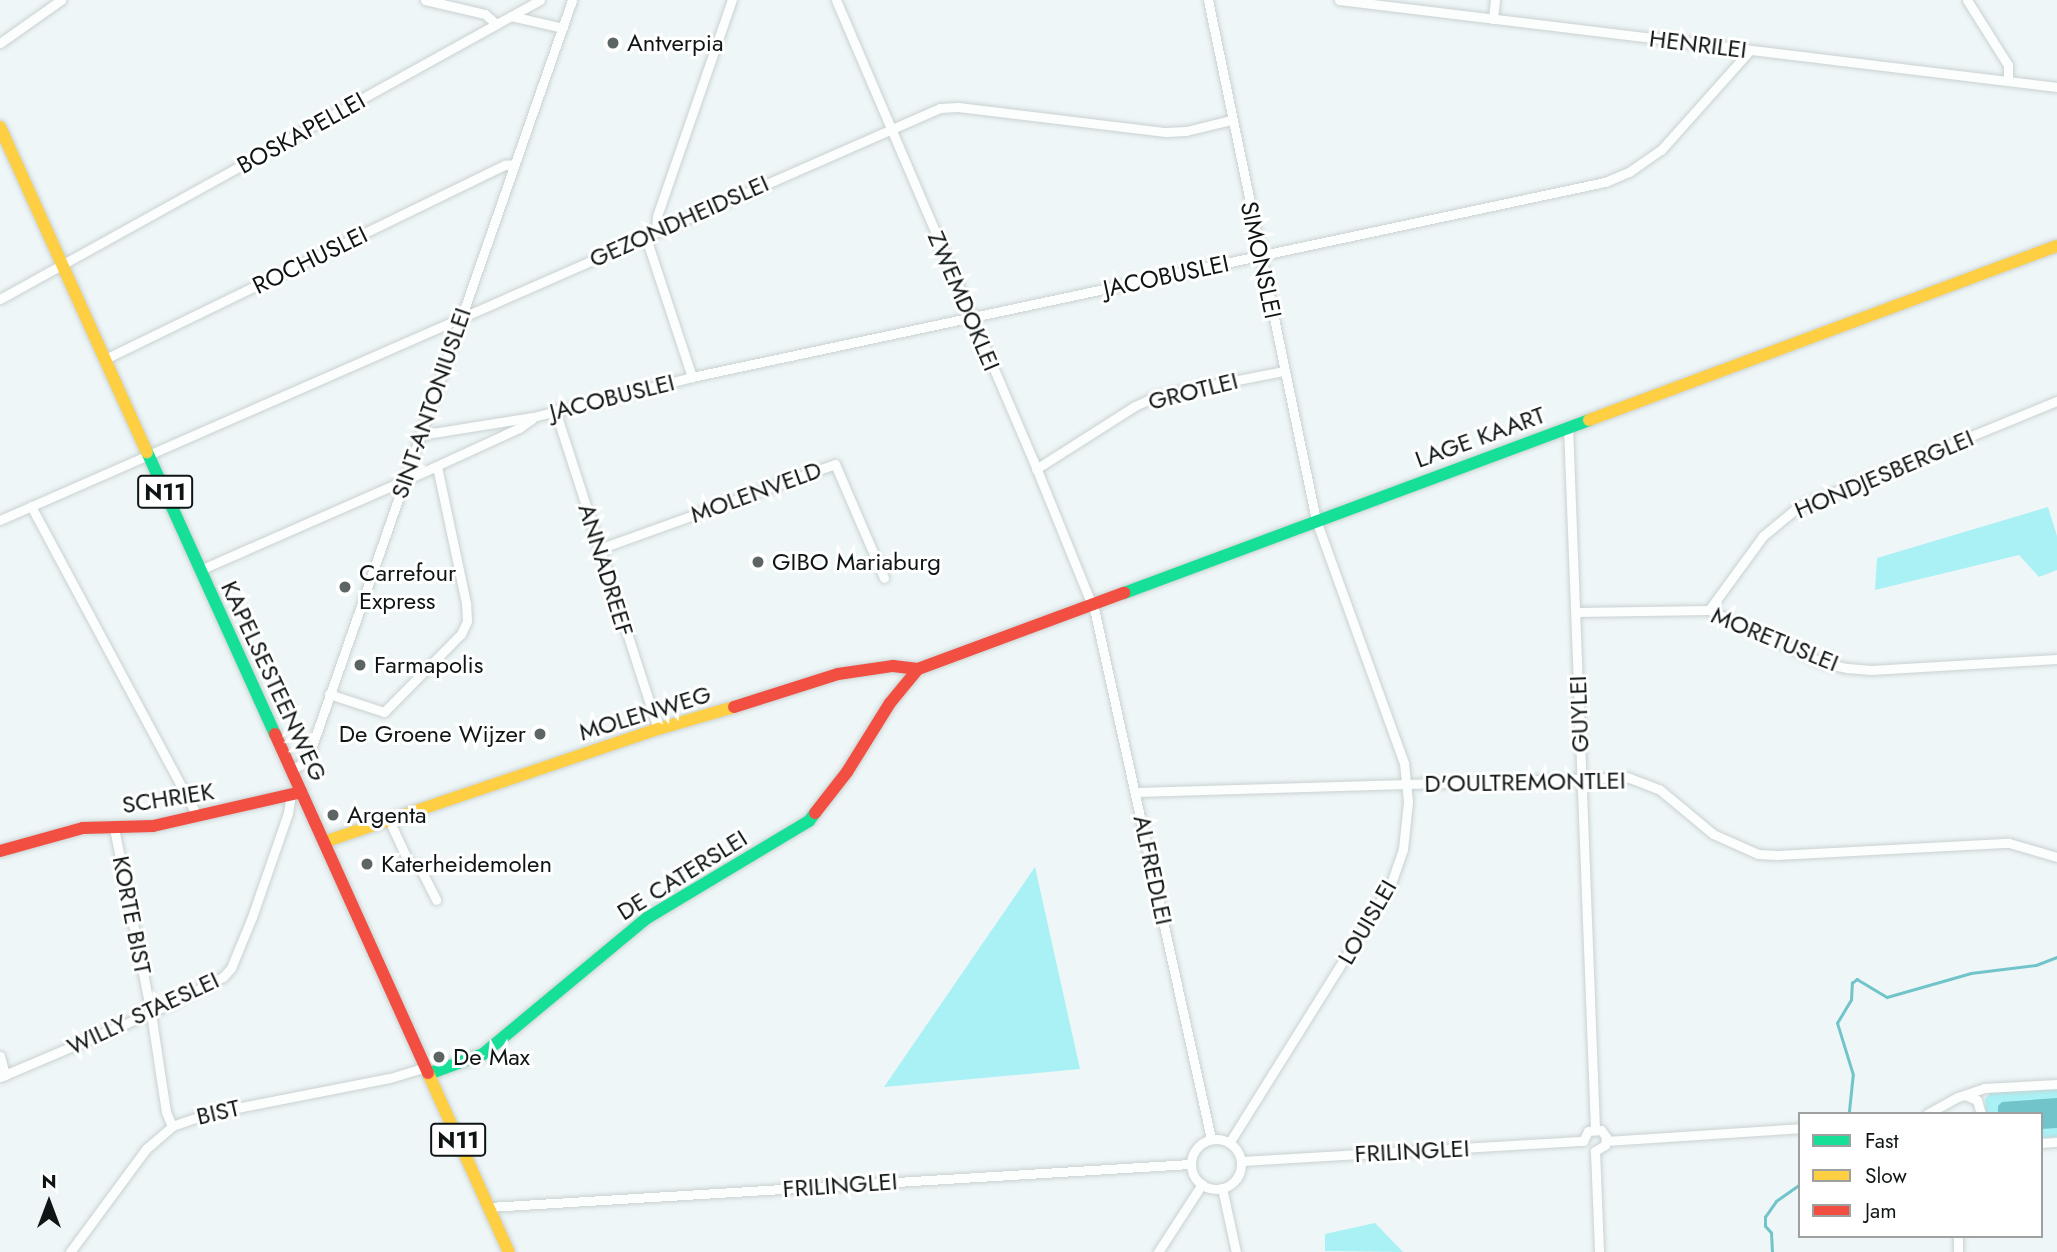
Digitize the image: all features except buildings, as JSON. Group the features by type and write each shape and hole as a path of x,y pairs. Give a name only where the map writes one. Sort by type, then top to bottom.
{"street":[{"path":"0,43 61,0"},
{"path":"425,0 485,14 496,24"},
{"name":"BOSKAPELLEI","path":"0,299 540,0"},
{"name":"SINT-ANTONIUSLEI","path":"291,770 302,763 310,752 572,0"},
{"path":"656,230 657,216 732,0"},
{"name":"ZWEMDOKLEI","path":"836,0 1090,602"},
{"name":"SIMONSLEI","path":"1208,0 1316,520"},
{"name":"HENRILEI","path":"1339,0 2057,87"},
{"path":"1493,19 1495,0"},
{"path":"1967,0 2008,65 2008,81"},
{"path":"511,16 562,29"},
{"name":"JACOBUSLEI","path":"420,435 533,418 555,410 692,377 1617,177 1640,166 1670,142 1750,50"},
{"name":"GEZONDHEIDSLEI","path":"0,520 656,230 940,108 958,107 1166,132 1186,131 1231,120"},
{"name":"KAPELSESTEENWEG","path":"0,127 291,770 296,794 324,842 509,1252"},
{"name":"ROCHUSLEI","path":"105,359 505,165 515,164"},
{"path":"645,235 692,377"},
{"name":"LAGE KAART","path":"918,668 1090,602 2057,246"},
{"name":"GROTLEI","path":"1036,469 1135,406 1156,396 1284,371"},
{"name":"HONDJESBERGLEI","path":"1709,610 1763,536 1798,507 2057,401"},
{"name":"ANNADREEF","path":"555,410 658,729"},
{"name":"JACOBUSLEI","path":"200,570 437,466 519,428 533,418"},
{"name":"GUYLEI","path":"1568,426 1595,1128"},
{"name":"MOLENVELD","path":"599,549 835,464 884,578"},
{"path":"329,694 384,712 461,634 467,621 466,603 437,466"},
{"path":"31,506 197,816"},
{"name":"LOUISLEI","path":"1230,1142 1391,884 1406,834 1404,763 1316,520"},
{"name":"ALFREDLEI","path":"1090,602 1136,792 1211,1139"},
{"name":"MORETUSLEI","path":"1576,612 1709,610 1822,663 1847,668 1871,670 2057,659"},
{"name":"MOLENWEG","path":"324,842 390,822 437,803 658,729 672,727 838,674 893,666 918,668"},
{"name":"DE CATERSLEI","path":"426,1070 483,1054 647,918 809,821 847,772 890,703 918,668"},
{"name":"D'OULTREMONTLEI","path":"1136,792 1581,777 1627,778 1645,782 1673,798 1713,834 1758,853 1777,855 2009,843 2057,857"},
{"name":"SCHRIEK","path":"0,851 83,828 153,826 296,794"},
{"name":"WILLY STAESLEI","path":"3,1076 151,1013 223,977 231,968 296,794"},
{"path":"390,822 408,863 419,866 436,900"},
{"name":"KORTE BIST","path":"114,828 151,1013 166,1112 172,1126"},
{"path":"0,1056 3,1076"},
{"name":"BIST","path":"70,1252 146,1149 172,1126 206,1114 426,1070"},
{"path":"1931,1112 1984,1088 2057,1084"},
{"path":"1965,1095 1977,1100 1980,1112"},
{"path":"1595,1128 1604,1133 1606,1141 1603,1149 1595,1151 1587,1148 1583,1140 1588,1131 1595,1128"},
{"path":"1606,1141 1798,1128"},
{"path":"1211,1139 1230,1142 1242,1161 1237,1178 1222,1188 1202,1184 1193,1172 1191,1164 1197,1148 1211,1139"},
{"name":"FRILINGLEI","path":"1242,1161 1583,1140"},
{"path":"1595,1151 1599,1252"},
{"name":"FRILINGLEI","path":"489,1207 1191,1164"},
{"path":"1158,1252 1202,1184"},
{"path":"1222,1188 1236,1252"}],"shaded area":[{"path":"2048,507 2057,536 2057,570 2039,577 2019,555 1875,590 1877,558"},
{"path":"1035,867 1080,1069 884,1087"},
{"path":"2057,1088 2057,1137 2043,1138 2043,1112 1986,1112 1985,1099 1990,1093"},
{"path":"2057,1098 2057,1128 2043,1129 2043,1112 1998,1112 1998,1106 2002,1102"},
{"path":"1375,1223 1403,1252 1325,1251 1325,1234"}],"waterway":[{"path":"1849,1111 1853,1075 1837,1023 1851,1000 1852,983 1857,979 1887,997 1971,973 2036,965 2057,957"},
{"path":"1772,1252 1771,1233 1765,1226 1765,1217 1776,1201 1798,1185"}],"traffic: fast":[{"path":"1124,593 1589,420"},
{"path":"147,452 275,734"},
{"path":"428,1074 483,1054 647,918 809,821 815,813"}],"traffic: slow":[{"path":"0,127 147,452"},
{"path":"1589,420 2057,246"},
{"path":"324,842 658,729 734,707"},
{"path":"428,1073 509,1252"}],"traffic: jam":[{"path":"734,707 838,674 893,666 918,669 1124,593"},
{"path":"815,813 847,772 890,703 918,669"},
{"path":"275,734 428,1073"},
{"path":"0,851 83,828 153,826 301,792"}],"place":[{"name":"Antverpia","path":"613,43"},
{"name":"GIBO Mariaburg","path":"758,562"},
{"name":"Carrefour Express","path":"345,587"},
{"name":"Farmapolis","path":"360,665"},
{"name":"De Groene Wijzer","path":"540,734"},
{"name":"Argenta","path":"333,815"},
{"name":"Katerheidemolen","path":"367,864"},
{"name":"De Max","path":"439,1057"}]}
